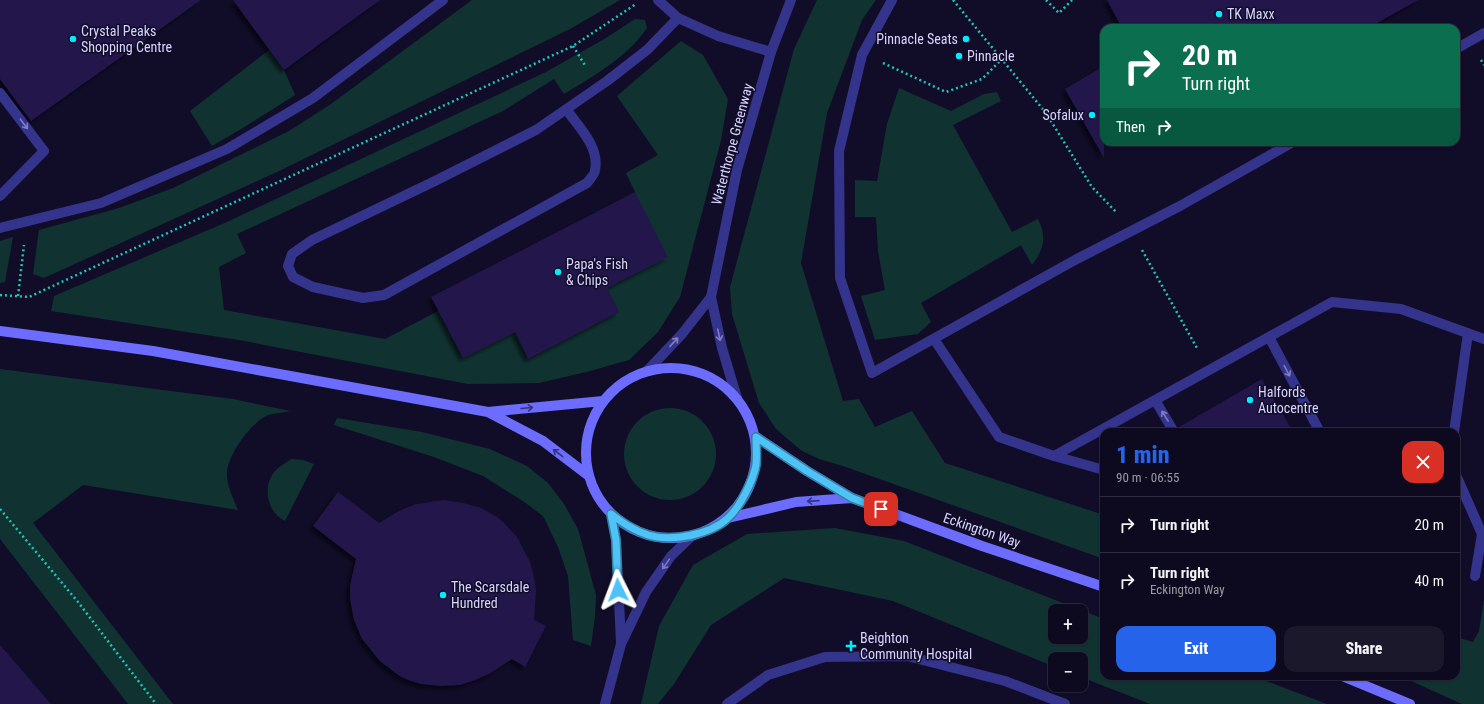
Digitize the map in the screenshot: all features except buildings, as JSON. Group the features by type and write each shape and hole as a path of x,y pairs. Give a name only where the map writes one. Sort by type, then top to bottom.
{"main road":[{"path":"0,331 153,351 488,412 603,400"},
{"path":"672,367 696,371 718,382 737,398 749,416 756,437 756,464 748,491 728,518 714,527 692,536 670,539 648,535 628,527 611,514 597,496 589,476 586,450 589,430 603,400 616,388 631,378 647,371 672,367"},
{"path":"488,412 543,441 589,476"},
{"name":"Eckington Way","path":"756,437 807,471 852,498 982,546 1100,586"},
{"name":"Eckington Way","path":"728,518 796,502 852,498"},
{"path":"1352,680 1410,704"}],"street":[{"path":"0,228 101,203 227,149 313,98 444,0"},
{"path":"658,0 678,18 718,36 771,52"},
{"name":"Waterthorpe Greenway","path":"647,371 682,334 710,297 737,170 771,52 791,0"},
{"path":"892,0 862,55 839,151 840,278 872,373 1075,260 1180,206 1286,146"},
{"path":"566,109 588,139 596,156 595,171 587,183 384,295 364,298 313,287 293,278 288,266 292,254 312,240 435,181 536,130 566,109 607,81 647,50 678,18"},
{"path":"1460,47 1484,33"},
{"path":"0,196 44,151 1,95"},
{"name":"Waterthorpe Greenway","path":"710,297 722,348 737,398"},
{"path":"1104,428 1332,302 1401,310 1484,338"},
{"path":"1455,428 1468,333"},
{"path":"1269,337 1318,428"},
{"path":"934,339 999,437 1054,456 1100,469"},
{"path":"1155,400 1172,428"},
{"path":"1054,456 1100,430"},
{"path":"1460,484 1482,534 1475,576"},
{"path":"611,514 616,540 621,644"},
{"path":"605,704 621,644 646,592 671,556 692,536"},
{"path":"727,704 768,675 824,657 907,656 1005,681 1065,704"}],"path":[{"path":"0,294 29,297 573,46 642,0"},
{"path":"953,0 1046,113 1092,187 1125,220 1209,370"},
{"path":"1046,0 1059,13 1072,0"},
{"path":"573,46 588,70"},
{"path":"862,55 902,71 946,92 982,79 1002,59"},
{"path":"18,296 27,221"},
{"path":"0,509 78,602 156,704"}],"green space":[{"path":"472,0 620,0 570,29 279,171 44,278 33,274 39,230 119,208 173,188 289,131 331,104"},
{"path":"817,0 876,0 862,20 827,113 801,263 843,401 859,399 875,427 912,411 945,463 1100,514 1100,558 843,466 819,459 802,451 776,429 759,403 732,314 730,287 794,49"},
{"path":"635,19 645,20 647,28 639,39 609,66 564,94 554,79 503,111 237,234 246,253 219,267 224,310 385,339 438,311 463,358 515,332 528,359 619,312 607,288 635,192 626,173 658,155 617,96 681,41 703,55 728,99 721,140 680,297 658,332 629,360 539,383 468,384 239,340 51,311 54,296 227,222 546,72 606,38"},
{"path":"269,50 284,70 295,95 212,146 190,111"},
{"path":"899,88 951,111 984,94 997,92 1001,101 953,125 1012,232 1038,219 1043,232 1043,243 1039,254 1032,265 1021,245 921,303 931,322 918,334 875,340 861,296 885,290 878,251 876,217 855,217 855,180 877,181 887,124"},
{"path":"13,237 5,282 0,283 0,241"},
{"path":"0,369 233,399 290,411 268,415 259,420 246,434 234,452 227,469 227,477 230,490 238,510 83,485 33,523 173,704 128,704 0,539"},
{"path":"661,408 679,408 696,415 709,428 716,445 716,463 709,480 696,493 679,500 661,500 644,493 631,480 624,463 624,445 631,428 644,415"},
{"path":"337,418 422,432 490,449 527,466 548,483 564,504 578,529 596,595 591,646 573,640 568,576 558,547 543,516 523,501 483,476 434,457 334,425"},
{"path":"291,459 303,460 314,464 285,521 279,517 270,504 268,489 269,481 273,474 278,468"},
{"path":"835,528 904,541 1066,604 1048,604 1048,644 1088,644 1088,613 1100,617 1100,680 1264,680 1327,704 1150,704 1088,680 1088,652 1048,652 1048,664 893,601 784,578 711,625 674,684 658,704 641,704 659,626 693,565 747,534"},
{"path":"1484,600 1484,704 1462,704 1409,680 1460,680 1460,638 1473,642 1479,631"}],"place":[{"name":"TK Maxx","path":"1219,14"},
{"name":"Crystal Peaks Shopping Centre","path":"73,39"},
{"name":"Pinnacle Seats","path":"966,39"},
{"name":"Pinnacle","path":"959,56"},
{"name":"Sofalux","path":"1092,115"},
{"name":"Papa's Fish & Chips","path":"558,272"},
{"name":"Halfords Autocentre","path":"1250,400"},
{"name":"The Scarsdale Hundred","path":"443,595"},
{"name":"Beighton Community Hospital","path":"851,646"}],"route":[{"path":"618,590 616,540 611,514 628,527 648,535 670,539 692,536 714,527 728,518 748,491 756,464 756,437 807,471 852,498 881,509"}]}
